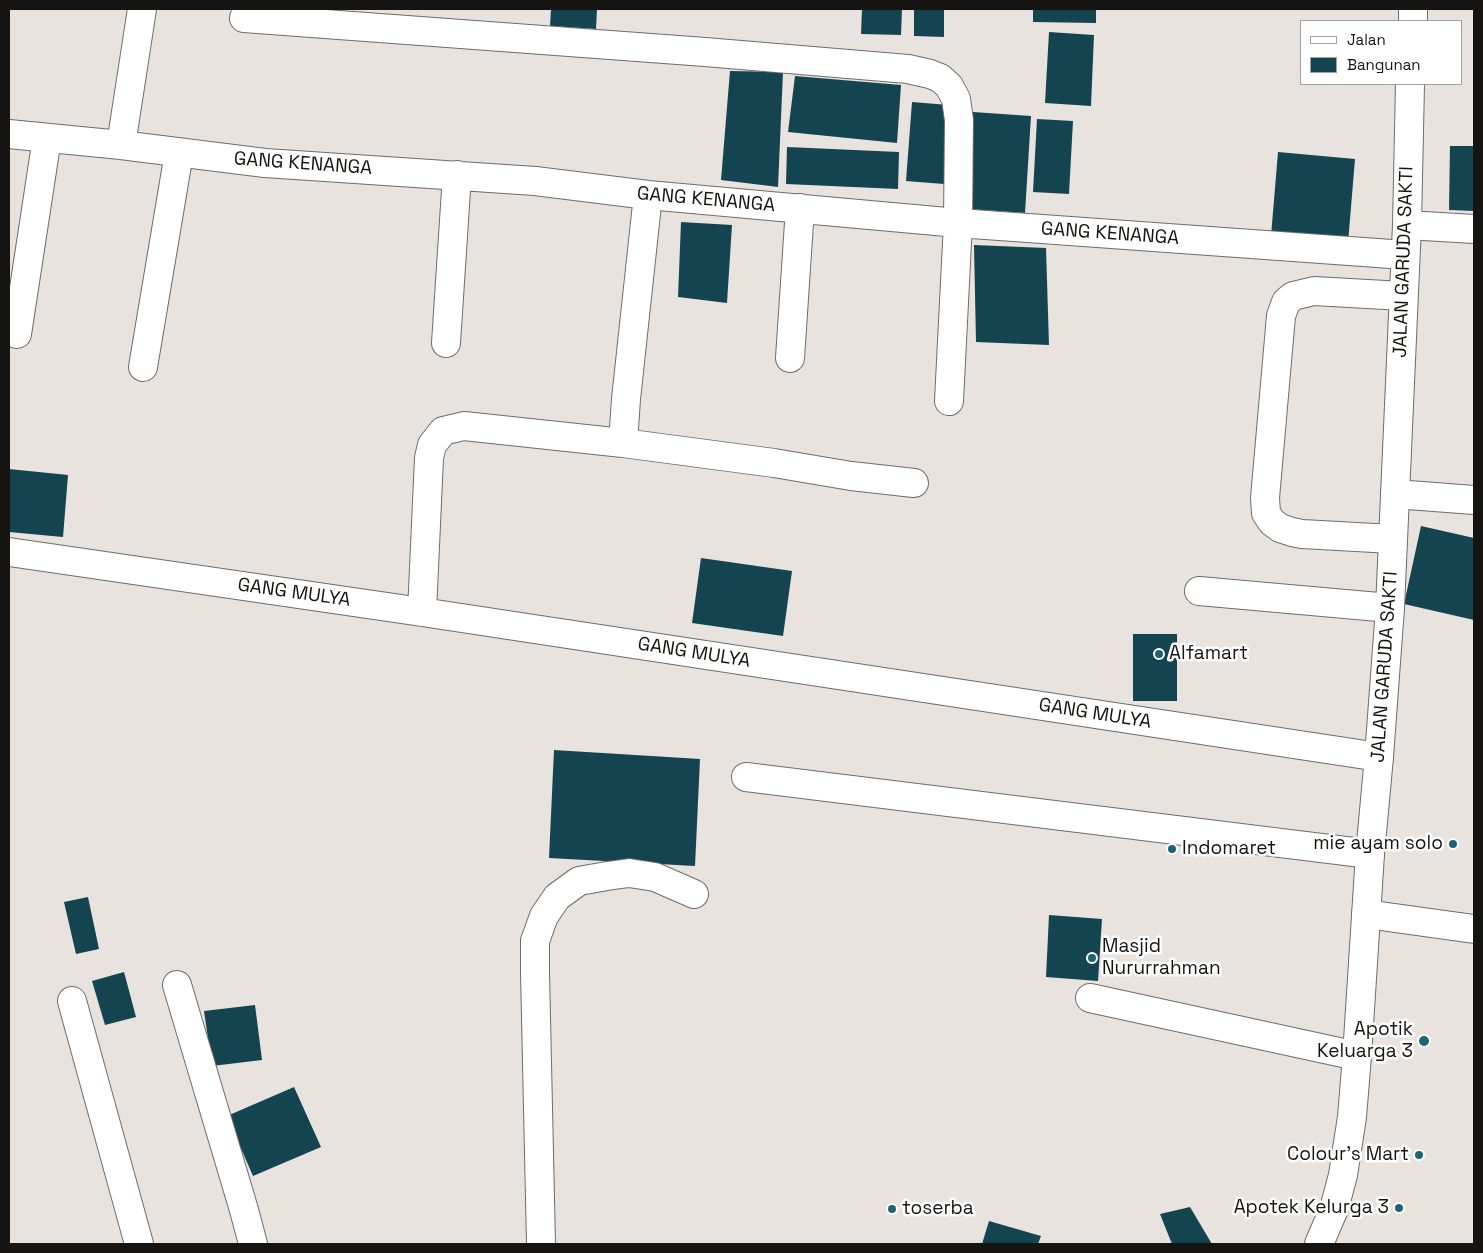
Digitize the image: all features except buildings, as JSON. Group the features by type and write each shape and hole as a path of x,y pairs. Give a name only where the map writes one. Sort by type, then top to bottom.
{"main road":[{"path":"120,146 142,9"},
{"path":"244,18 908,69 940,78 949,86 956,99 959,120 958,223 949,401"},
{"name":"JALAN GARUDA SAKTI","path":"1319,1244 1334,1209 1342,1175 1352,1117 1357,1056 1370,854 1390,608 1407,225 1410,85"},
{"name":"GANG KENANGA","path":"9,134 265,163 535,181 648,195 958,223 1405,255"},
{"path":"18,334 47,138"},
{"path":"143,367 179,152"},
{"path":"446,343 457,175"},
{"path":"623,443 648,195"},
{"path":"790,358 800,208"},
{"path":"1407,225 1474,229"},
{"path":"1392,538 1292,532 1280,528 1272,522 1266,513 1266,498 1281,316 1286,302 1293,296 1314,291 1403,296"},
{"path":"422,612 429,458 432,445 443,431 464,426 623,443 774,463 851,476 914,483"},
{"path":"1395,494 1474,500"},
{"name":"GANG MULYA","path":"9,552 422,612 1379,757"},
{"path":"1199,591 1390,608"},
{"path":"746,777 1370,854"},
{"path":"541,1244 535,941 544,916 557,897 579,882 607,876 629,873 654,877 694,894"},
{"path":"1366,914 1474,929"},
{"path":"177,985 242,1200 253,1244"},
{"path":"1090,998 1357,1056"},
{"path":"72,1001 139,1244"}],"place":[{"name":"Alfamart","path":"1159,654"},
{"name":"mie ayam solo","path":"1453,844"},
{"name":"Indomaret","path":"1172,849"},
{"name":"Masjid Nururrahman","path":"1092,958"},
{"name":"Apotik Keluarga 3","path":"1424,1041"},
{"name":"Colour's Mart","path":"1419,1155"},
{"name":"Apotek Kelurga 3","path":"1399,1208"},
{"name":"toserba","path":"892,1209"}]}
